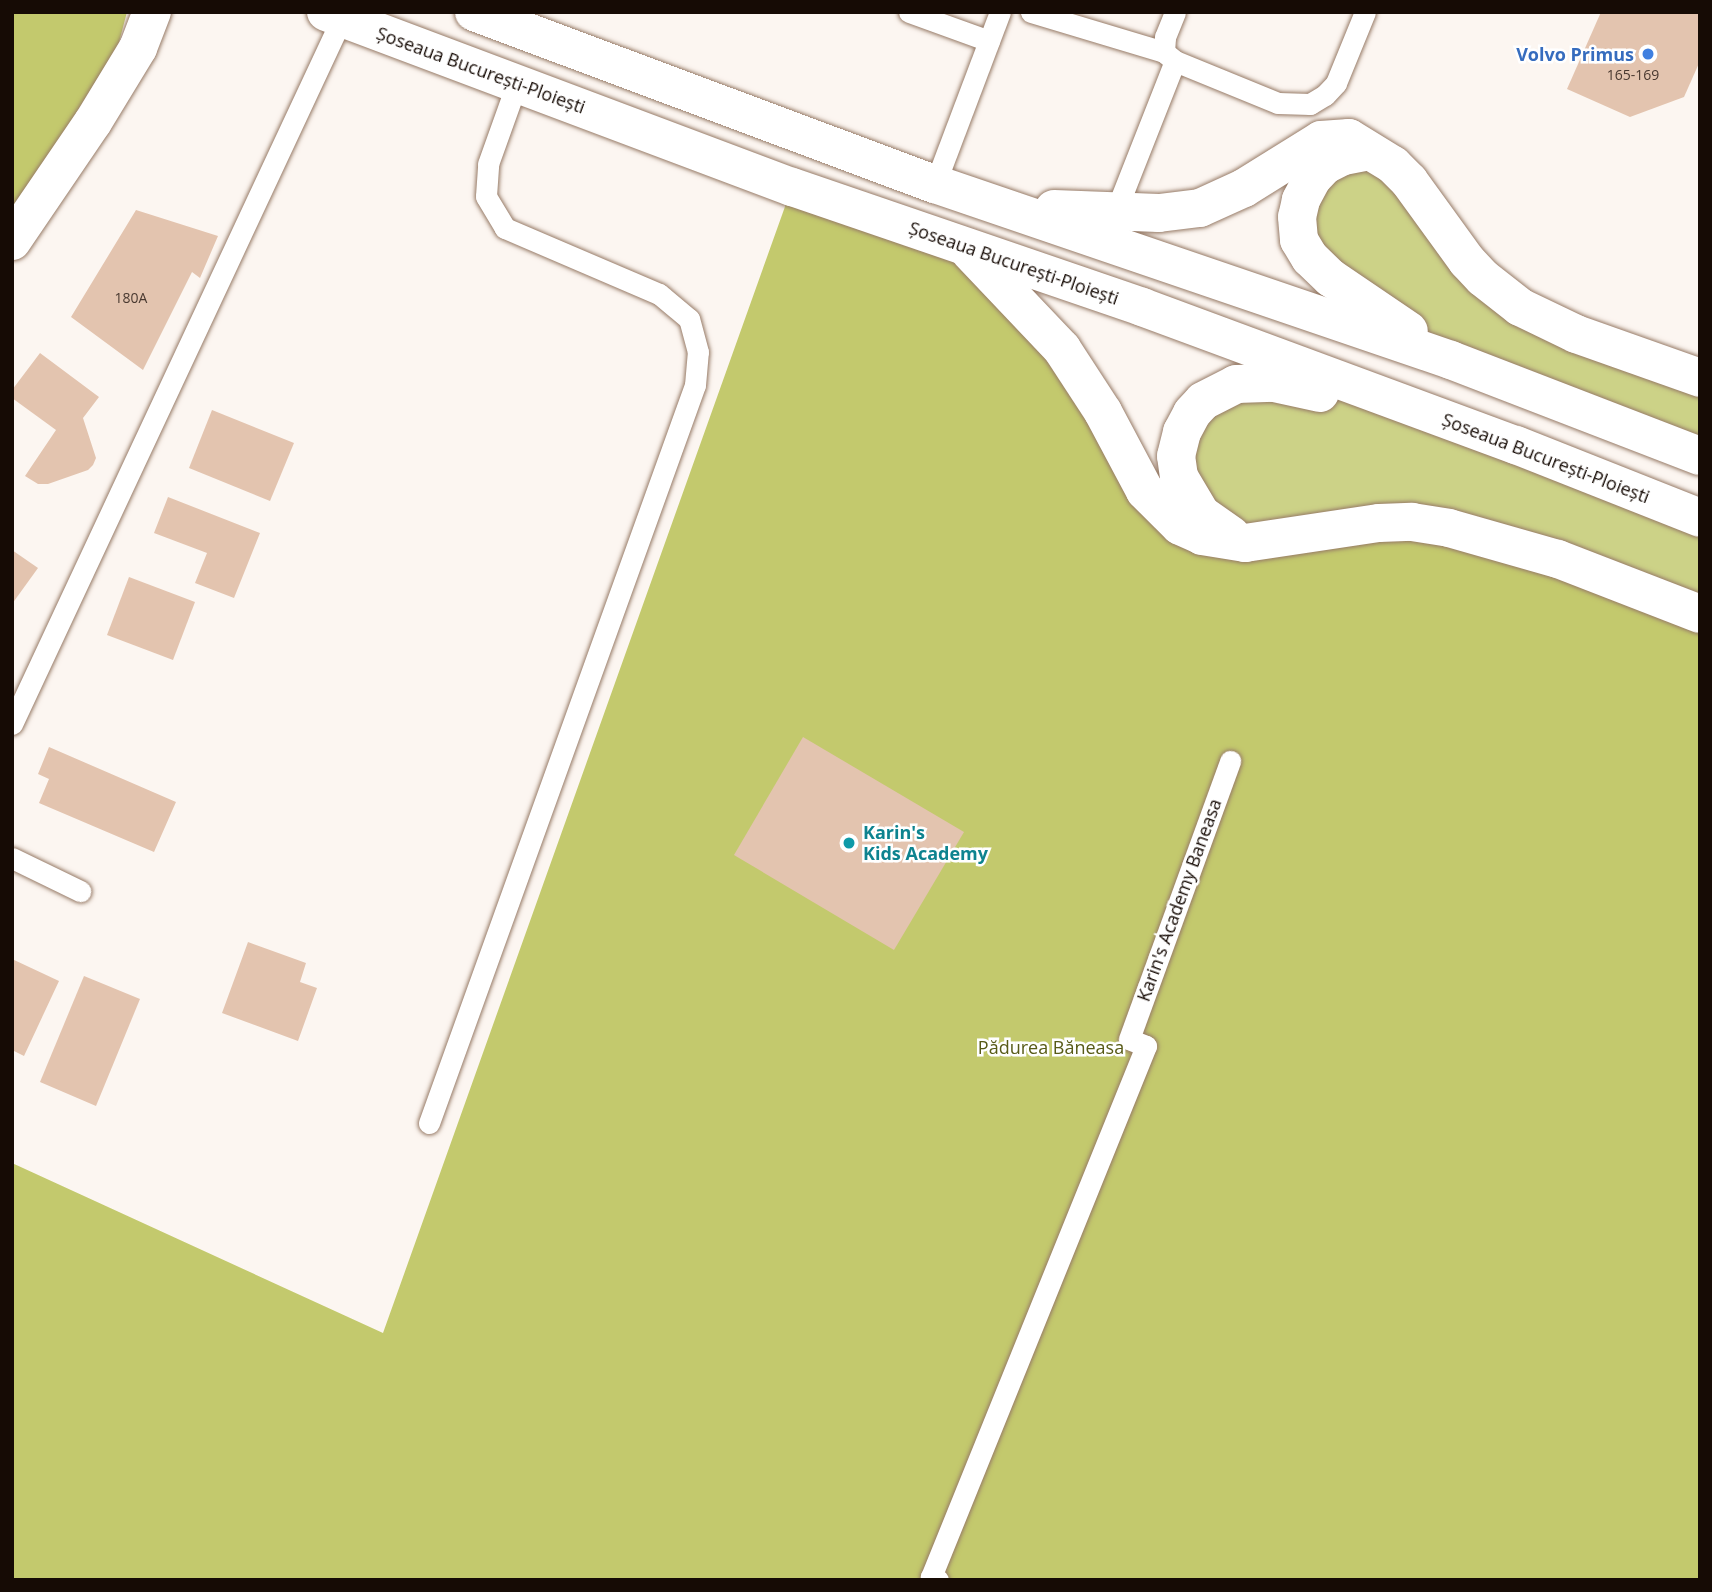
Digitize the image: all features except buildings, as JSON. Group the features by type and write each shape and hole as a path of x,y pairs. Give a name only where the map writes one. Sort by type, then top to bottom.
{"main road":[{"path":"12,241 93,122 138,48 152,12"},
{"path":"474,12 935,184 1451,360 1700,456"},
{"name":"Șoseaua București-Ploiești","path":"334,15 792,187 1142,307 1516,445 1700,518"},
{"path":"999,206 1115,213 1159,213 1200,208 1244,188 1299,152 1336,137 1349,138 1377,153 1409,181 1483,278 1520,307 1576,334 1700,378"},
{"path":"1377,153 1343,156 1325,165 1312,179 1301,200 1297,217 1299,240 1310,258 1331,278 1451,360"},
{"path":"966,248 1062,349 1103,412 1145,491 1162,512 1180,526 1202,537 1245,543 1378,523 1412,522 1449,528 1558,559 1700,614"},
{"path":"1245,543 1201,514 1179,477 1176,456 1182,432 1203,401 1236,384 1274,383 1431,415"}],"lane":[{"path":"909,12 989,41"},
{"path":"935,184 1000,12"},
{"path":"1031,12 1170,57 1278,103 1295,106 1310,104 1325,95 1336,83 1365,12"},
{"path":"1115,213 1170,57 1165,37 1175,12"},
{"path":"12,724 334,15"},
{"path":"429,1123 695,385 698,352 689,319 659,294 505,228 486,196 488,164 517,83"},
{"name":"Karin's Academy Baneasa","path":"938,1580 931,1577 1146,1046 1129,1039 1230,761"},
{"path":"12,858 80,891"}],"green space":[{"path":"12,12 127,12 118,46 12,215"},
{"path":"1361,152 1467,261 1700,378 1700,456 1451,360 1331,278 1301,200"},
{"name":"Pădurea Băneasa","path":"792,187 966,248 1180,526 1379,523 1700,620 1700,1580 12,1580 12,1163 383,1333"},
{"path":"1251,383 1431,415 1700,518 1700,620 1222,530 1182,432"}],"place":[{"name":"Volvo Primus","path":"1648,54"},
{"name":"Karin's Kids Academy","path":"849,843"}]}
